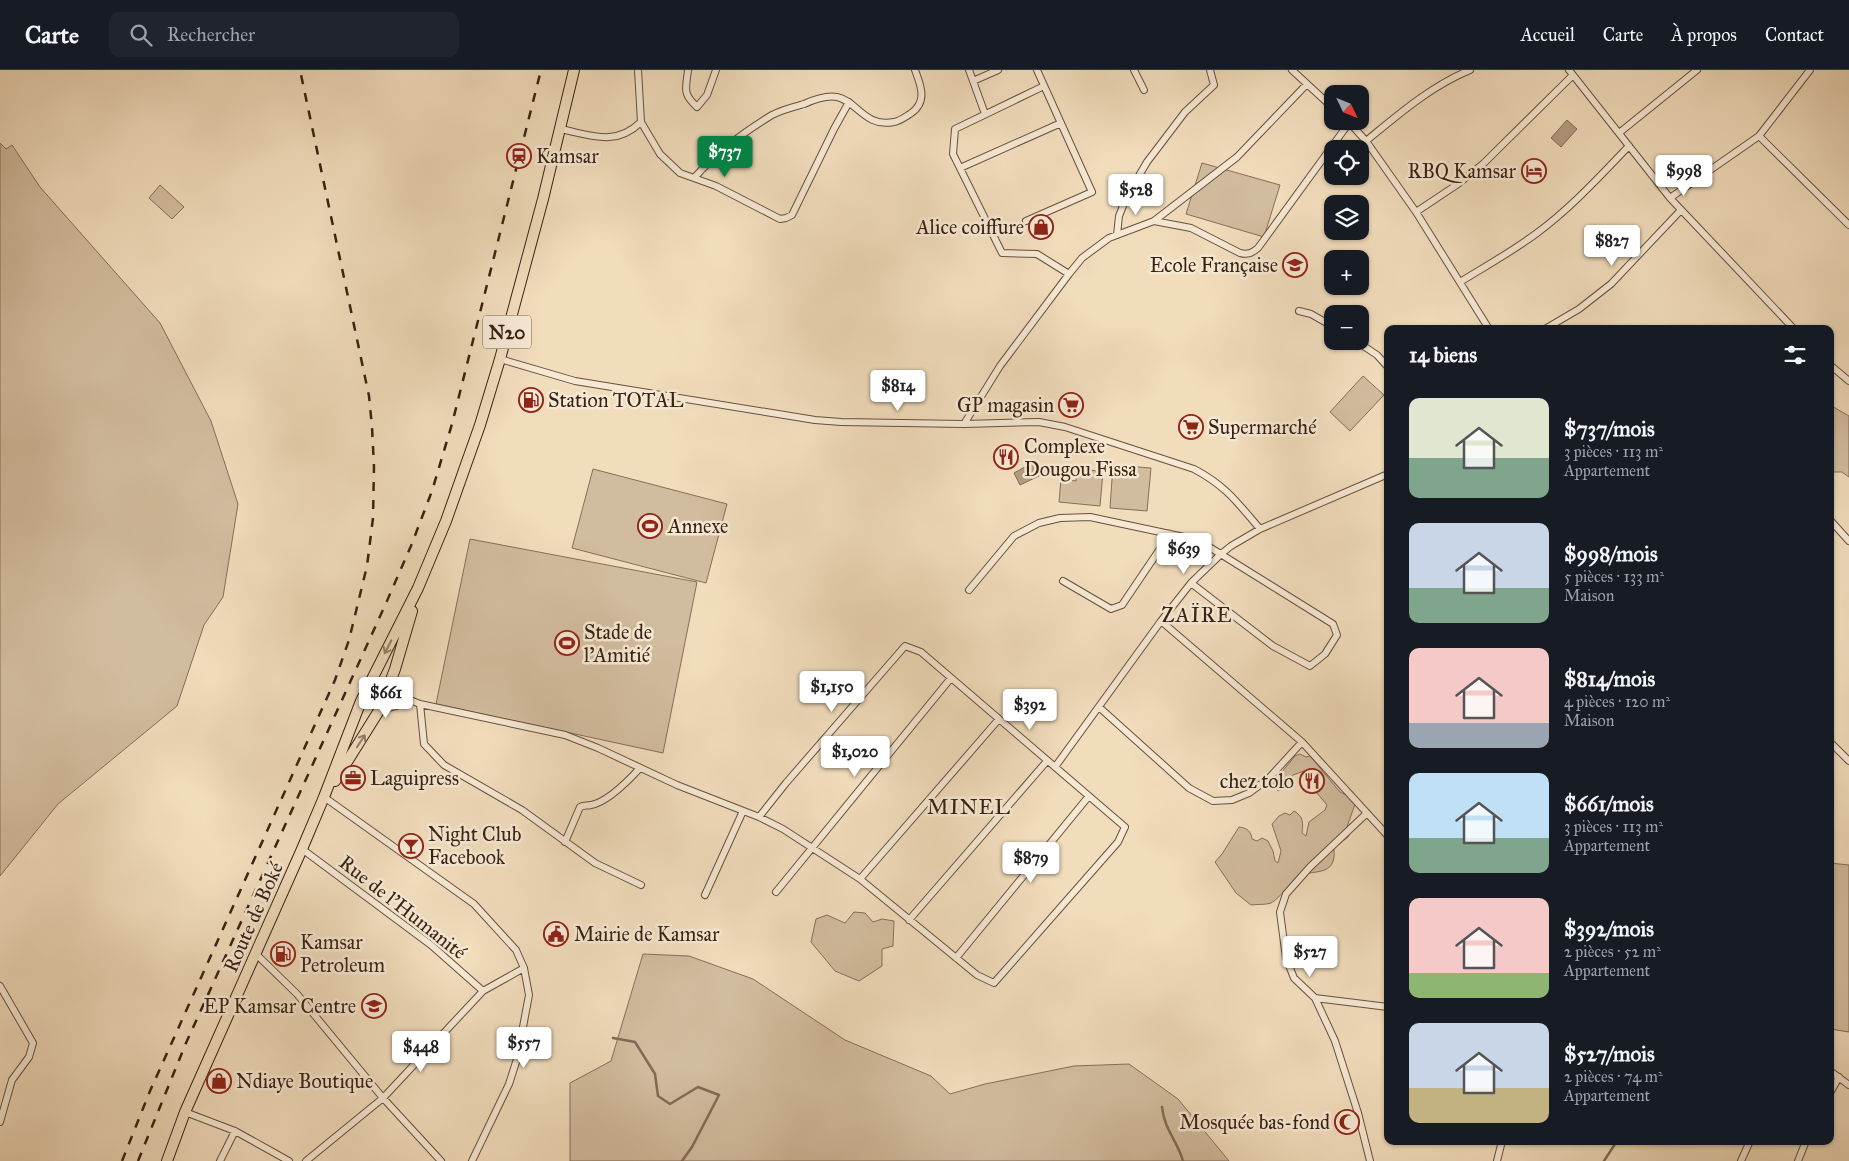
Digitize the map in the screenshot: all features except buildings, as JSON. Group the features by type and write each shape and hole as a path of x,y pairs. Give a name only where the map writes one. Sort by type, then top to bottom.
{"main road":[{"name":"N20","path":"324,797 371,679 418,588 446,521 467,462 500,360 574,70"},
{"name":"N20","path":"324,797 380,709 390,686 418,588"},
{"name":"Route de Boké","path":"167,1161 185,1112 324,797"}],"street":[{"path":"638,70 641,122 660,154 680,173 716,186 780,219 790,217 834,129 850,102"},
{"path":"688,70 686,92 688,99 697,107 707,95 716,70"},
{"path":"695,178 710,160 773,114 824,98 836,96 850,102 865,117 872,120 888,123 905,118 914,111 922,99 921,87 914,70"},
{"path":"969,70 985,114"},
{"path":"973,81 998,70"},
{"path":"1026,221 1092,192 1037,70"},
{"path":"1134,70 1144,90"},
{"path":"1117,235 1119,216 1127,196 1147,162 1185,112 1214,84 1210,70"},
{"path":"1292,70 1324,100"},
{"path":"1367,140 1402,112 1449,79 1470,70"},
{"path":"1619,133 1697,70"},
{"path":"1670,198 1759,136 1810,70"},
{"path":"1416,212 1458,184 1484,163 1541,108 1571,72 1670,198 1790,325"},
{"path":"964,424 1000,366 1082,258 1110,238 1154,221 1237,157 1307,84"},
{"path":"1044,86 955,129 953,154 1002,253 1037,254 1068,274"},
{"path":"560,129 606,138 624,135 641,122"},
{"path":"960,168 1061,123"},
{"path":"1154,221 1190,228 1240,253 1252,253 1258,248 1343,130"},
{"path":"1356,130 1365,140"},
{"path":"1759,136 1849,226"},
{"path":"1369,145 1416,212 1487,325"},
{"path":"1460,282 1539,232 1590,188 1629,146"},
{"path":"1552,325 1579,309 1612,284 1681,210"},
{"path":"1299,311 1312,314 1324,321"},
{"path":"1369,350 1384,363"},
{"path":"500,360 576,381 815,420 964,424 1039,422 1056,425 1194,469 1211,478 1228,491 1260,529"},
{"path":"1834,368 1849,381"},
{"path":"1056,767 1161,621 1191,583 1231,546 1260,529 1384,476"},
{"path":"969,590 1014,536 1039,523 1060,518 1090,516 1198,540 1333,624 1337,635 1325,654 1310,666 1273,646 1191,583"},
{"path":"1834,524 1849,541"},
{"path":"1063,581 1111,608 1122,606 1170,534"},
{"path":"1161,621 1302,742 1384,832"},
{"path":"371,679 390,686 410,700 420,704 566,735 598,748 677,786 759,817 783,829 860,879 977,975 994,983 1118,842 1125,827 920,652 905,646 791,776 759,817"},
{"path":"776,892 951,678"},
{"path":"361,702 380,709 390,708 410,700"},
{"path":"420,704 424,744 444,765 522,810 594,863 641,885"},
{"path":"1100,708 1189,788 1213,801 1232,800 1249,793 1268,779 1302,742"},
{"path":"860,879 999,719"},
{"path":"1834,746 1847,757"},
{"path":"909,920 1048,761"},
{"path":"566,842 580,807 592,805 610,795 625,784 640,768"},
{"path":"956,958 1089,796"},
{"path":"324,797 474,904 516,950 524,968 529,995 517,1059 509,1084 472,1161"},
{"path":"705,895 744,811"},
{"path":"1367,813 1310,867 1286,894 1280,912 1289,968 1294,978 1315,998 1335,1041 1358,1114 1370,1161"},
{"name":"Rue de l'Humanité","path":"302,849 430,945 483,992"},
{"path":"256,954 297,994 383,1098 441,1161"},
{"path":"306,1161 383,1098 483,992 524,968"},
{"path":"0,986 33,1043 29,1057 12,1080 0,1122"},
{"path":"1315,998 1384,1007"},
{"path":"1834,1074 1849,1085"},
{"path":"1834,1086 1839,1077"},
{"path":"185,1112 235,1131 289,1161"},
{"path":"220,1161 235,1131"},
{"path":"1497,1161 1501,1145"},
{"path":"1741,1161 1748,1145"},
{"path":"1798,1161 1804,1145"}],"shaded area":[{"path":"1567,120 1577,129 1561,147 1551,138"},
{"path":"0,143 6,149 12,145 40,187 160,323 211,421 238,504 223,597 204,625 177,706 58,804 0,876"},
{"path":"1202,163 1280,185 1264,237 1186,214"},
{"path":"160,185 184,207 172,219 149,198"},
{"path":"1363,376 1384,395 1350,431 1330,412"},
{"path":"1834,407 1849,416 1849,477 1842,472 1834,472"},
{"path":"1034,462 1041,475 1020,485 1014,473"},
{"path":"1113,465 1151,468 1147,511 1110,508"},
{"path":"1077,468 1103,472 1100,506 1059,502 1061,479 1076,481"},
{"name":"Annexe","path":"593,469 727,504 706,583 572,548"},
{"name":"Stade de l'Amitié","path":"470,539 697,582 663,753 436,704"},
{"path":"1300,754 1306,757 1310,756 1340,792 1350,797 1355,804 1347,827 1351,831 1348,837 1334,848 1334,858 1327,869 1297,878 1271,903 1251,905 1236,893 1215,862 1239,827 1248,830 1252,839 1257,841 1262,838 1268,841 1275,861 1278,863 1281,851 1272,824 1279,816 1285,813 1290,815 1294,811 1300,816 1303,823 1302,833 1306,836 1309,822 1325,810 1327,805 1316,792 1322,784 1307,770 1293,775 1284,787 1278,791 1273,783 1295,756"},
{"path":"1834,863 1849,865 1849,1032 1834,1030"},
{"path":"854,912 865,913 873,922 882,919 894,921 893,946 882,949 882,966 859,981 835,971 811,942 816,919 827,915 845,923"},
{"path":"643,954 689,956 753,979 845,1040 931,1076 950,1094 985,1084 1074,1066 1129,1064 1178,1099 1229,1161 570,1161 570,1083 611,1061"}],"waterway":[{"path":"613,1038 635,1042 655,1074 658,1096 670,1104 698,1087 719,1095 692,1147 682,1161"},
{"path":"1162,1107 1165,1122 1183,1161"},
{"path":"1604,1161 1614,1145"}],"railway":[{"path":"122,1161 150,1091 335,680 349,640 367,566 373,518 374,467 369,396 300,70"},
{"path":"138,1161 186,1043 387,601 432,491 452,424 541,70"}],"place":[{"name":"Kamsar","path":"519,156"},
{"name":"RBQ Kamsar","path":"1534,171"},
{"name":"Alice coiffure","path":"1041,227"},
{"name":"Ecole Française","path":"1295,265"},
{"name":"Station TOTAL","path":"531,400"},
{"name":"GP magasin","path":"1071,405"},
{"name":"Supermarché","path":"1191,427"},
{"name":"Complexe Dougou Fissa","path":"1006,457"},
{"name":"Annexe","path":"650,526"},
{"name":"Stade de l'Amitié","path":"567,643"},
{"name":"Laguipress","path":"353,778"},
{"name":"chez tolo","path":"1312,781"},
{"name":"Night Club Facebook","path":"411,846"},
{"name":"Mairie de Kamsar","path":"556,934"},
{"name":"Kamsar Petroleum","path":"283,954"},
{"name":"EP Kamsar Centre","path":"374,1006"},
{"name":"Ndiaye Boutique","path":"219,1081"},
{"name":"Mosquée bas-fond","path":"1347,1122"}],"district":[{"name":"ZAÏRE","path":"1197,615"},
{"name":"MINEL","path":"969,807"}]}
